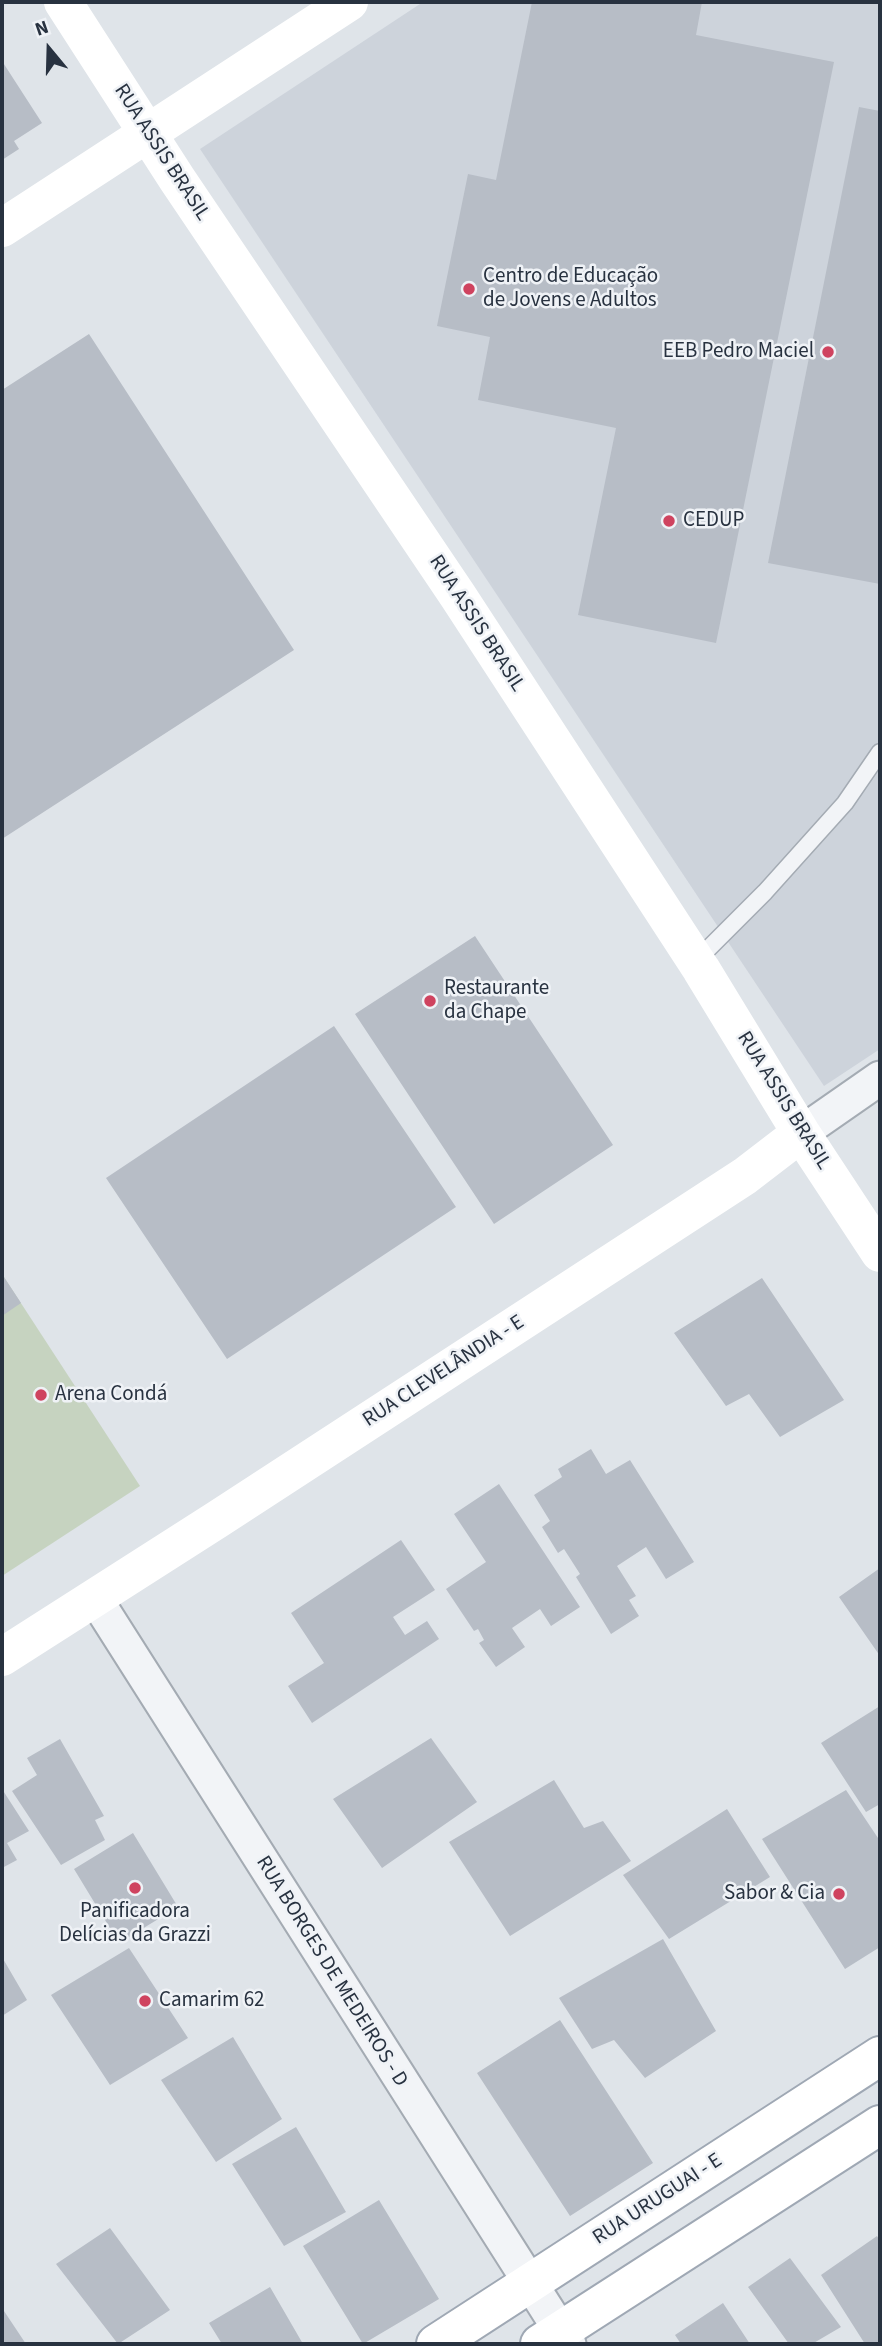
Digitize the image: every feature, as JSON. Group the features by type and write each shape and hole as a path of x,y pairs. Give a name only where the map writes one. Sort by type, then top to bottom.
{"street":[{"name":"RUA ASSIS BRASIL","path":"63,2 177,179 458,596 696,961 801,1133 880,1253"},
{"path":"2,228 349,2"},
{"name":"RUA CLEVELÂNDIA - E","path":"2,1657 745,1176 880,1078"},
{"name":"RUA BORGES DE MEDEIROS - D","path":"95,1598 529,2284 556,2340"},
{"name":"RUA URUGUAI - E","path":"436,2344 880,2056"},
{"path":"556,2340 880,2125"}],"lane":[{"path":"696,961 765,892 836,813 880,752"}],"shaded area":[{"path":"423,2 880,2 880,1049 824,1086 200,149"}],"green space":[{"name":"Arena Condá","path":"2,1274 140,1486 2,1576"}],"building":[{"path":"532,2 702,2 696,35 834,62 716,643 578,615 616,428 478,400 490,337 437,326 468,174 496,180"},
{"path":"2,61 42,123 14,141 19,149 2,160"},
{"path":"859,107 880,111 880,584 768,563"},
{"path":"89,334 294,650 2,839 2,390"},
{"path":"475,936 613,1145 494,1224 355,1014"},
{"path":"334,1026 456,1207 227,1359 106,1178"},
{"path":"2,1274 21,1303 2,1316"},
{"path":"762,1278 844,1400 780,1437 749,1394 726,1406 674,1333"},
{"path":"591,1449 606,1474 630,1460 694,1562 666,1579 646,1547 617,1566 636,1596 629,1600 639,1616 611,1634 576,1577 580,1574 564,1549 558,1553 542,1527 550,1521 534,1495 562,1477 558,1469"},
{"path":"499,1484 580,1607 551,1626 540,1609 512,1628 525,1647 496,1667 479,1643 484,1640 478,1629 474,1631 446,1589 486,1562 454,1514"},
{"path":"401,1540 435,1590 393,1617 405,1635 427,1621 439,1639 312,1723 288,1686 324,1663 291,1613"},
{"path":"880,1568 880,1656 839,1597"},
{"path":"880,1706 880,1804 866,1812 821,1743"},
{"path":"431,1738 477,1802 382,1868 333,1799"},
{"path":"60,1739 104,1816 95,1820 105,1840 61,1865 12,1791 37,1775 27,1758"},
{"path":"554,1780 584,1828 603,1821 631,1861 510,1936 449,1842"},
{"path":"2,1789 29,1831 7,1843 17,1860 2,1868"},
{"name":"Sabor & Cia","path":"846,1790 880,1841 880,1947 845,1969 762,1839"},
{"path":"727,1809 770,1877 669,1939 623,1875"},
{"path":"133,1833 178,1907 119,1943 74,1869"},
{"path":"663,1939 716,2031 645,2078 614,2040 592,2049 559,1998"},
{"path":"129,1948 188,2038 110,2085 51,1995"},
{"path":"2,1957 27,2000 2,2016"},
{"path":"560,2020 653,2163 570,2216 477,2073"},
{"path":"233,2037 282,2119 216,2162 161,2080"},
{"path":"296,2127 346,2212 284,2246 232,2164"},
{"path":"379,2200 439,2299 363,2344 303,2246"},
{"path":"110,2228 170,2310 118,2344 56,2264"},
{"path":"877,2236 880,2241 880,2344 865,2344 821,2275"},
{"path":"790,2258 841,2327 812,2344 789,2344 748,2287"},
{"path":"270,2287 303,2344 222,2344 209,2323"},
{"path":"723,2303 750,2344 681,2344 675,2335"},
{"path":"2,2308 26,2344 2,2344"}],"place":[{"name":"Centro de Educação de Jovens e Adultos","path":"469,289"},
{"name":"EEB Pedro Maciel","path":"828,352"},
{"name":"CEDUP","path":"669,521"},
{"name":"Restaurante da Chape","path":"430,1001"},
{"name":"Arena Condá","path":"41,1395"},
{"name":"Panificadora Delícias da Grazzi","path":"135,1888"},
{"name":"Sabor & Cia","path":"839,1894"},
{"name":"Camarim 62","path":"145,2001"}]}
